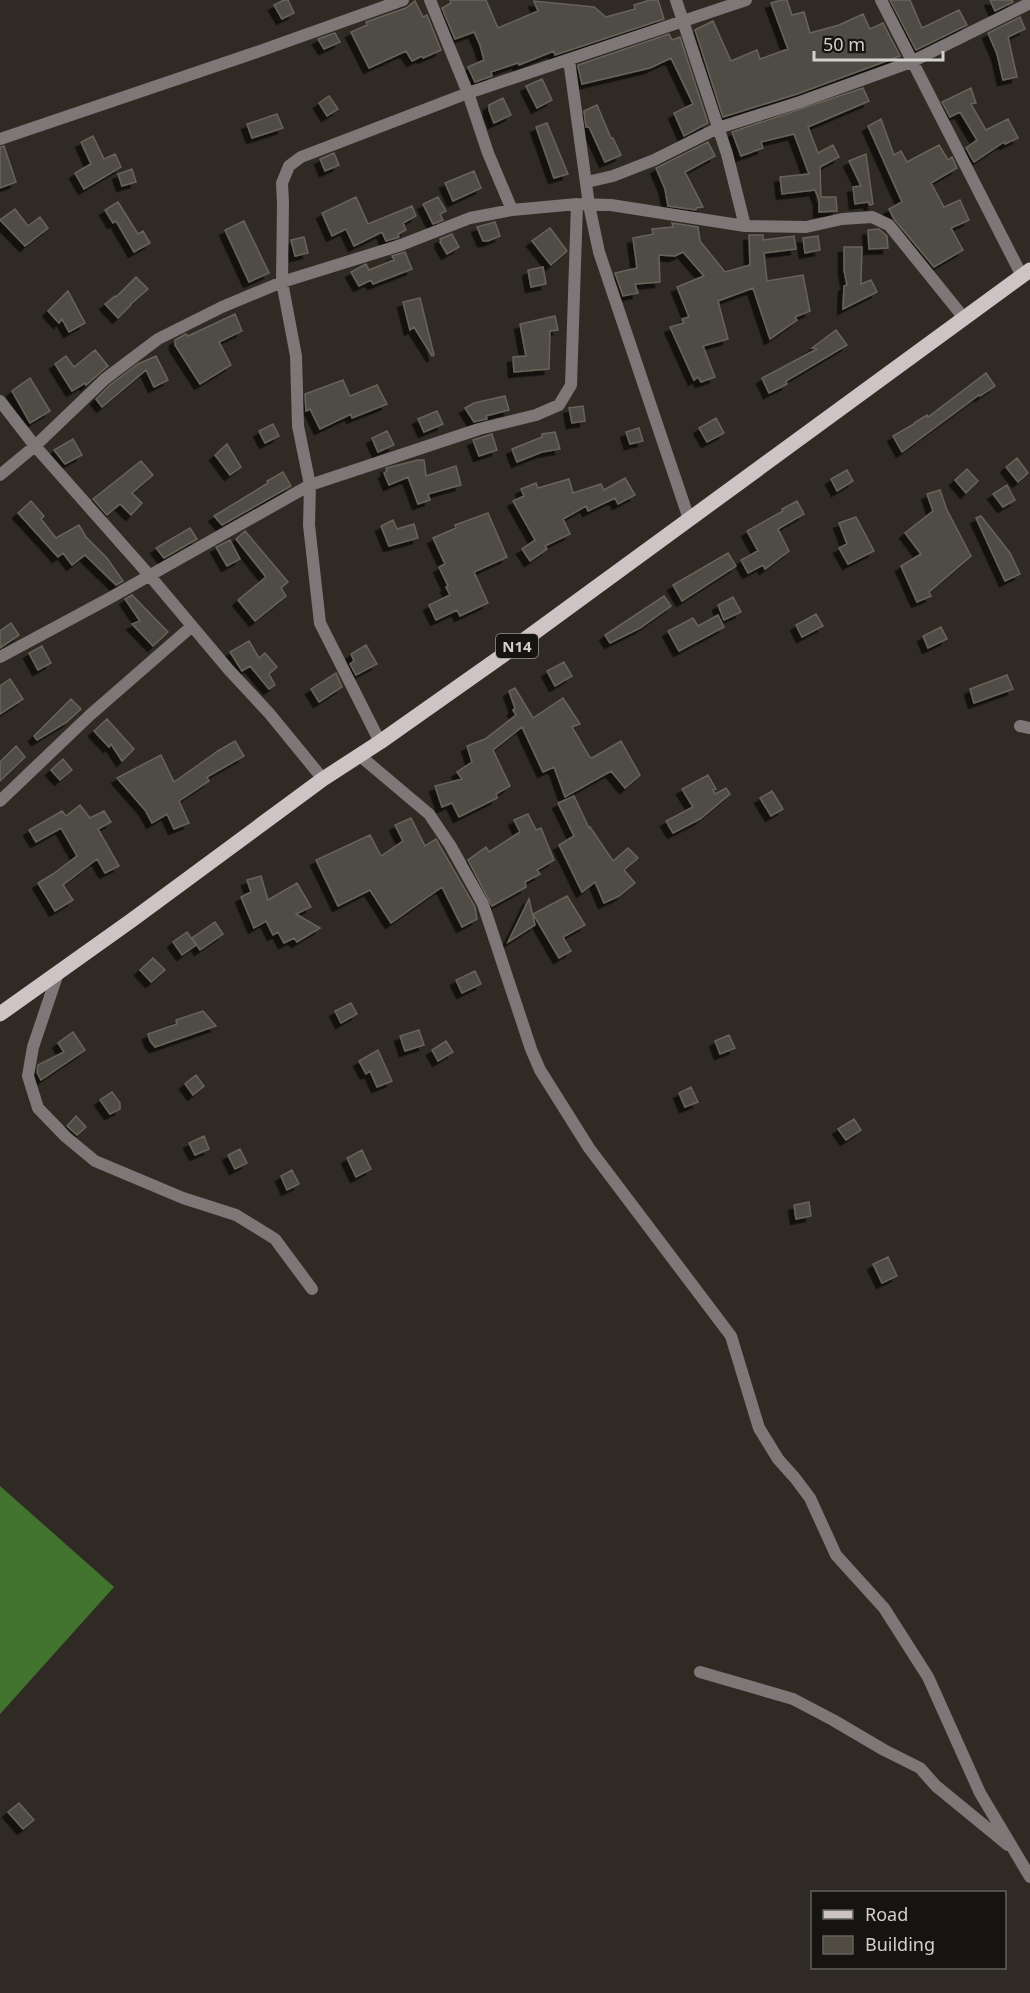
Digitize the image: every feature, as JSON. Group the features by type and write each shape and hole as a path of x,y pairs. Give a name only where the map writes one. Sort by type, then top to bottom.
{"main road":[{"name":"N14","path":"0,1014 323,779 380,742 516,646 1026,273"}],"street":[{"path":"0,139 403,0"},
{"path":"430,0 468,93 488,153 513,210"},
{"path":"676,0 718,128 746,226"},
{"path":"380,742 320,623 309,525 310,485 298,426 296,356 282,282 282,183 289,166 301,157 468,93 746,0"},
{"path":"881,0 911,62 1026,273"},
{"path":"587,182 613,176 654,160 718,128 800,102 911,62 1030,3"},
{"path":"0,657 150,576 310,485 479,429 536,415 559,405 570,385 583,204 587,182 569,60"},
{"path":"583,204 689,519"},
{"path":"0,475 35,446 105,379 158,339 222,307 282,282 400,245 470,218 513,210 583,204 611,205 746,226 806,227 842,219 872,217 889,225 964,318"},
{"path":"0,401 35,446 150,576 191,627 269,713 323,779"},
{"path":"0,801 90,715 191,627"},
{"path":"359,755 429,814 450,845 483,904 540,1070 589,1148 731,1336 759,1428 778,1459 810,1498 842,1564 884,1608 928,1677 980,1793 1030,1877"},
{"path":"58,973 33,1047 28,1076 38,1108 66,1137 95,1161 183,1198 236,1215 275,1239 312,1289"},
{"path":"700,1672 793,1699 920,1768 936,1786 1013,1850"}],"green space":[{"path":"0,1486 114,1587 0,1714"}],"building":[{"path":"288,0 294,13 282,19 274,5"},
{"path":"450,0 486,0 498,28 538,11 534,1 594,7 606,17 635,9 634,5 658,0 664,19 555,55 554,51 519,65 518,63 491,72 492,76 475,82 468,67 484,60 480,45 474,32 455,39 442,8 451,3"},
{"path":"787,0 792,15 804,12 810,33 839,25 863,14 870,29 883,23 900,56 797,94 723,117 695,30 713,21 731,61 757,50 760,59 788,49 771,3"},
{"path":"890,0 910,0 922,28 959,10 967,25 916,50"},
{"path":"990,0 1012,0 1013,2 995,11"},
{"path":"415,1 423,17 427,15 441,50 412,61 406,51 369,68 351,32 367,25 366,22 406,8"},
{"path":"1020,17 1025,29 1008,37 1017,77 1003,80 997,54 988,33"},
{"path":"335,33 340,42 324,49 318,39"},
{"path":"669,34 672,40 680,37 708,123 684,136 674,113 693,104 671,58 650,68 582,84 578,67 578,65"},
{"path":"542,79 552,100 537,108 526,86"},
{"path":"863,88 869,101 808,127 818,153 833,145 839,157 820,167 821,197 836,197 837,211 819,212 819,200 815,190 782,194 780,177 809,174 794,134 761,142 763,148 741,156 732,132"},
{"path":"971,88 976,103 971,104 986,130 1008,119 1018,138 1005,144 1004,142 974,162 966,148 977,140 960,112 950,117 942,102"},
{"path":"329,96 338,109 327,116 319,103"},
{"path":"503,98 511,115 494,123 489,105"},
{"path":"597,105 621,155 605,162 589,127 586,127 584,111"},
{"path":"277,114 283,128 252,138 247,124"},
{"path":"881,119 894,155 901,151 907,162 939,145 948,160 952,157 957,168 931,183 944,207 960,200 969,220 951,228 963,250 934,267 894,219 889,209 902,202 868,126"},
{"path":"547,123 568,174 554,178 536,127"},
{"path":"93,136 104,159 115,154 121,167 84,189 75,173 91,164 81,142"},
{"path":"708,142 715,156 685,172 703,207 696,208 696,210 668,206 665,189 656,168"},
{"path":"4,146 16,182 0,188 0,147"},
{"path":"334,153 339,165 325,171 320,159"},
{"path":"866,154 873,204 870,205 868,202 855,204 853,187 861,186 849,161"},
{"path":"132,169 136,182 122,186 118,174"},
{"path":"474,171 481,188 453,201 445,183"},
{"path":"356,197 368,224 412,206 416,216 403,223 406,230 398,234 399,237 386,241 382,232 354,246 346,229 332,236 322,213"},
{"path":"438,197 446,211 440,214 443,220 433,224 423,204"},
{"path":"118,202 138,234 143,231 150,243 134,252 116,221 113,223 105,210"},
{"path":"15,209 28,226 40,217 48,228 25,246 0,220"},
{"path":"244,221 269,273 249,282 225,230"},
{"path":"495,222 500,236 483,241 477,227"},
{"path":"672,223 698,227 700,241 725,272 750,265 749,235 763,235 763,240 794,236 796,249 764,253 767,281 803,275 810,311 795,317 797,320 770,339 753,288 718,301 728,339 703,346 715,377 701,382 698,377 694,380 670,327 684,323 682,319 689,317 677,287 704,276 683,252 675,256 659,255 660,282 635,284 638,293 623,296 615,273 637,268 633,238 653,234 652,229 673,227"},
{"path":"550,228 567,251 551,265 532,241"},
{"path":"879,229 887,236 888,248 869,249 868,230"},
{"path":"452,234 459,247 447,254 440,239"},
{"path":"818,236 820,250 805,253 803,238"},
{"path":"304,237 308,253 295,256 291,240"},
{"path":"844,247 862,247 861,284 871,280 877,292 843,309 844,286 847,285 844,270"},
{"path":"405,252 412,269 373,284 371,280 359,286 351,272 366,264 369,270 394,260 392,256"},
{"path":"543,267 546,284 531,287 528,270"},
{"path":"136,277 148,289 118,318 105,304 116,297"},
{"path":"68,291 85,323 69,332 62,319 59,323 48,311"},
{"path":"420,298 434,355 432,356 414,327 410,330 403,302"},
{"path":"235,314 242,331 219,342 231,365 200,384 175,345 175,340"},
{"path":"555,316 558,330 550,331 549,369 514,372 513,357 526,356 520,324"},
{"path":"836,330 847,345 769,393 762,378 817,349 812,348"},
{"path":"95,350 108,366 86,385 85,383 72,391 55,364 66,356 74,367"},
{"path":"156,356 168,380 154,387 146,370 102,407 96,399 110,385 138,364"},
{"path":"986,373 995,386 979,395 902,452 893,436 927,415 928,417"},
{"path":"30,378 50,411 30,423 12,391"},
{"path":"343,380 350,396 377,385 387,404 352,418 351,414 320,429 310,409 306,411 305,394"},
{"path":"505,396 509,410 486,416 487,419 474,422 465,408 474,403"},
{"path":"583,406 585,421 572,423 569,408"},
{"path":"437,411 443,424 424,432 418,419"},
{"path":"716,418 724,433 707,442 699,428"},
{"path":"273,424 279,436 265,443 259,431"},
{"path":"639,428 643,441 630,444 626,432"},
{"path":"387,431 394,445 378,452 372,438"},
{"path":"555,432 560,449 542,452 517,462 512,449 542,437 542,434"},
{"path":"492,434 497,450 479,456 473,440"},
{"path":"73,439 82,455 65,464 54,450"},
{"path":"227,444 241,467 230,475 215,455"},
{"path":"1017,458 1028,473 1018,482 1006,467"},
{"path":"424,460 426,476 456,466 461,485 428,494 430,500 418,504 408,477 389,485 384,473 387,471 386,468"},
{"path":"141,461 153,475 132,493 142,503 131,515 120,504 107,515 93,499"},
{"path":"967,469 978,481 966,493 955,480"},
{"path":"847,470 853,481 837,491 831,479"},
{"path":"283,472 291,486 222,525 214,516 268,483 267,481"},
{"path":"625,478 635,495 618,504 615,498 588,511 586,506 563,519 570,534 545,546 547,549 530,561 522,549 535,540 513,501 524,496 521,489 536,483 538,488 569,479 573,493 601,484 604,490"},
{"path":"1007,485 1015,500 1003,507 993,494"},
{"path":"940,490 947,510 971,556 929,592 931,596 917,602 901,566 921,554 905,533 933,511 927,494"},
{"path":"31,501 44,516 41,519 56,538 79,525 86,537 107,558 123,581 116,585 85,555 72,565 63,553 58,557 18,513"},
{"path":"797,501 804,514 778,529 789,551 765,569 763,565 748,573 741,560 758,551 747,531"},
{"path":"488,513 507,557 474,572 488,603 460,616 457,610 436,620 429,605 450,595 439,567 445,564 433,538 456,528 455,525"},
{"path":"981,516 1010,553 1020,574 1005,581 976,518"},
{"path":"856,517 874,551 848,564 839,548 847,544 839,523"},
{"path":"393,520 397,529 414,524 418,538 389,546 381,526"},
{"path":"190,528 197,539 164,558 156,548"},
{"path":"245,531 288,582 281,588 286,596 255,621 238,600 266,577 236,539"},
{"path":"230,540 240,559 227,566 216,547"},
{"path":"728,553 736,566 682,601 673,585"},
{"path":"132,595 168,632 153,646 132,624 140,621 125,599"},
{"path":"664,596 671,606 640,628 610,643 605,635"},
{"path":"733,597 741,612 724,620 718,605"},
{"path":"816,614 823,626 802,637 796,625"},
{"path":"718,615 724,627 679,651 668,631 693,618 698,626"},
{"path":"11,623 19,635 0,648 0,631"},
{"path":"941,627 947,639 928,648 923,636"},
{"path":"249,641 259,658 265,653 277,667 269,674 275,685 269,689 250,666 242,671 230,652"},
{"path":"366,645 377,664 356,675 350,664 354,661 351,654"},
{"path":"42,646 51,663 38,670 29,653"},
{"path":"564,662 572,676 555,686 547,671"},
{"path":"336,673 342,687 319,702 311,689"},
{"path":"1007,675 1013,689 974,703 970,689"},
{"path":"10,679 23,699 0,714 0,686"},
{"path":"515,688 533,718 563,698 580,724 572,727 589,756 592,758 621,741 640,775 625,788 611,771 565,797 554,767 543,772 522,727 493,750 510,786 496,794 497,798 459,817 452,803 442,807 435,786 462,779 457,772 472,762 467,746 485,739 516,715 509,691"},
{"path":"71,699 81,709 67,722 37,740 34,736"},
{"path":"107,719 134,749 122,761 111,744 109,747 94,731"},
{"path":"235,741 244,756 207,777 209,781 179,801 189,823 174,829 167,814 152,823 145,810 117,778 161,755 174,782"},
{"path":"16,746 25,757 0,781 0,762"},
{"path":"63,759 72,770 60,780 51,770"},
{"path":"708,775 716,789 713,790 715,794 726,788 730,794 700,819 673,833 666,821 693,807 682,789"},
{"path":"772,791 783,809 771,816 760,798"},
{"path":"574,796 589,828 613,861 628,848 638,858 624,870 635,883 619,896 604,903 595,882 582,892 559,845 574,836 558,803"},
{"path":"80,805 90,818 104,811 111,822 98,829 119,866 105,873 97,859 63,885 73,900 55,911 38,883 77,856 61,828 36,842 29,830 62,811 66,816"},
{"path":"528,814 536,830 541,828 554,860 537,870 540,874 525,882 526,887 492,906 468,860 486,847 489,852 520,832 514,820"},
{"path":"411,818 425,846 436,839 475,907 477,919 462,927 442,887 391,923 370,890 338,906 316,860 370,835 381,856 403,841 395,825"},
{"path":"261,876 268,900 297,883 311,907 296,914 320,928 297,942 294,938 284,943 278,932 273,935 266,921 254,928 241,897 251,892 247,880"},
{"path":"567,896 585,925 563,937 571,951 559,958 533,914"},
{"path":"529,899 535,925 508,942"},
{"path":"215,922 223,934 200,950 192,938"},
{"path":"187,932 196,945 182,955 173,942"},
{"path":"153,958 165,970 151,982 140,970"},
{"path":"475,971 481,984 462,993 456,980"},
{"path":"351,1003 357,1014 341,1023 335,1011"},
{"path":"203,1011 216,1026 155,1047 150,1041 148,1034 177,1024 176,1020"},
{"path":"419,1030 424,1045 405,1051 400,1036"},
{"path":"73,1032 85,1050 41,1080 37,1072 38,1065 64,1052 58,1043"},
{"path":"729,1035 735,1048 720,1054 715,1041"},
{"path":"446,1041 453,1052 438,1061 432,1050"},
{"path":"378,1050 392,1081 377,1087 370,1071 366,1074 359,1061"},
{"path":"196,1075 204,1086 193,1095 185,1084"},
{"path":"691,1087 698,1102 685,1107 679,1093"},
{"path":"112,1092 120,1103 120,1109 110,1114 100,1100"},
{"path":"76,1116 86,1127 77,1135 67,1126"},
{"path":"854,1119 861,1130 846,1140 838,1129"},
{"path":"204,1136 209,1149 195,1155 189,1143"},
{"path":"240,1149 247,1163 235,1169 228,1155"},
{"path":"362,1150 371,1169 356,1177 347,1158"},
{"path":"292,1170 299,1184 287,1190 281,1176"},
{"path":"809,1202 811,1216 796,1219 794,1205"},
{"path":"888,1257 897,1276 882,1283 873,1264"},
{"path":"19,1803 34,1820 23,1829 8,1812"}]}
